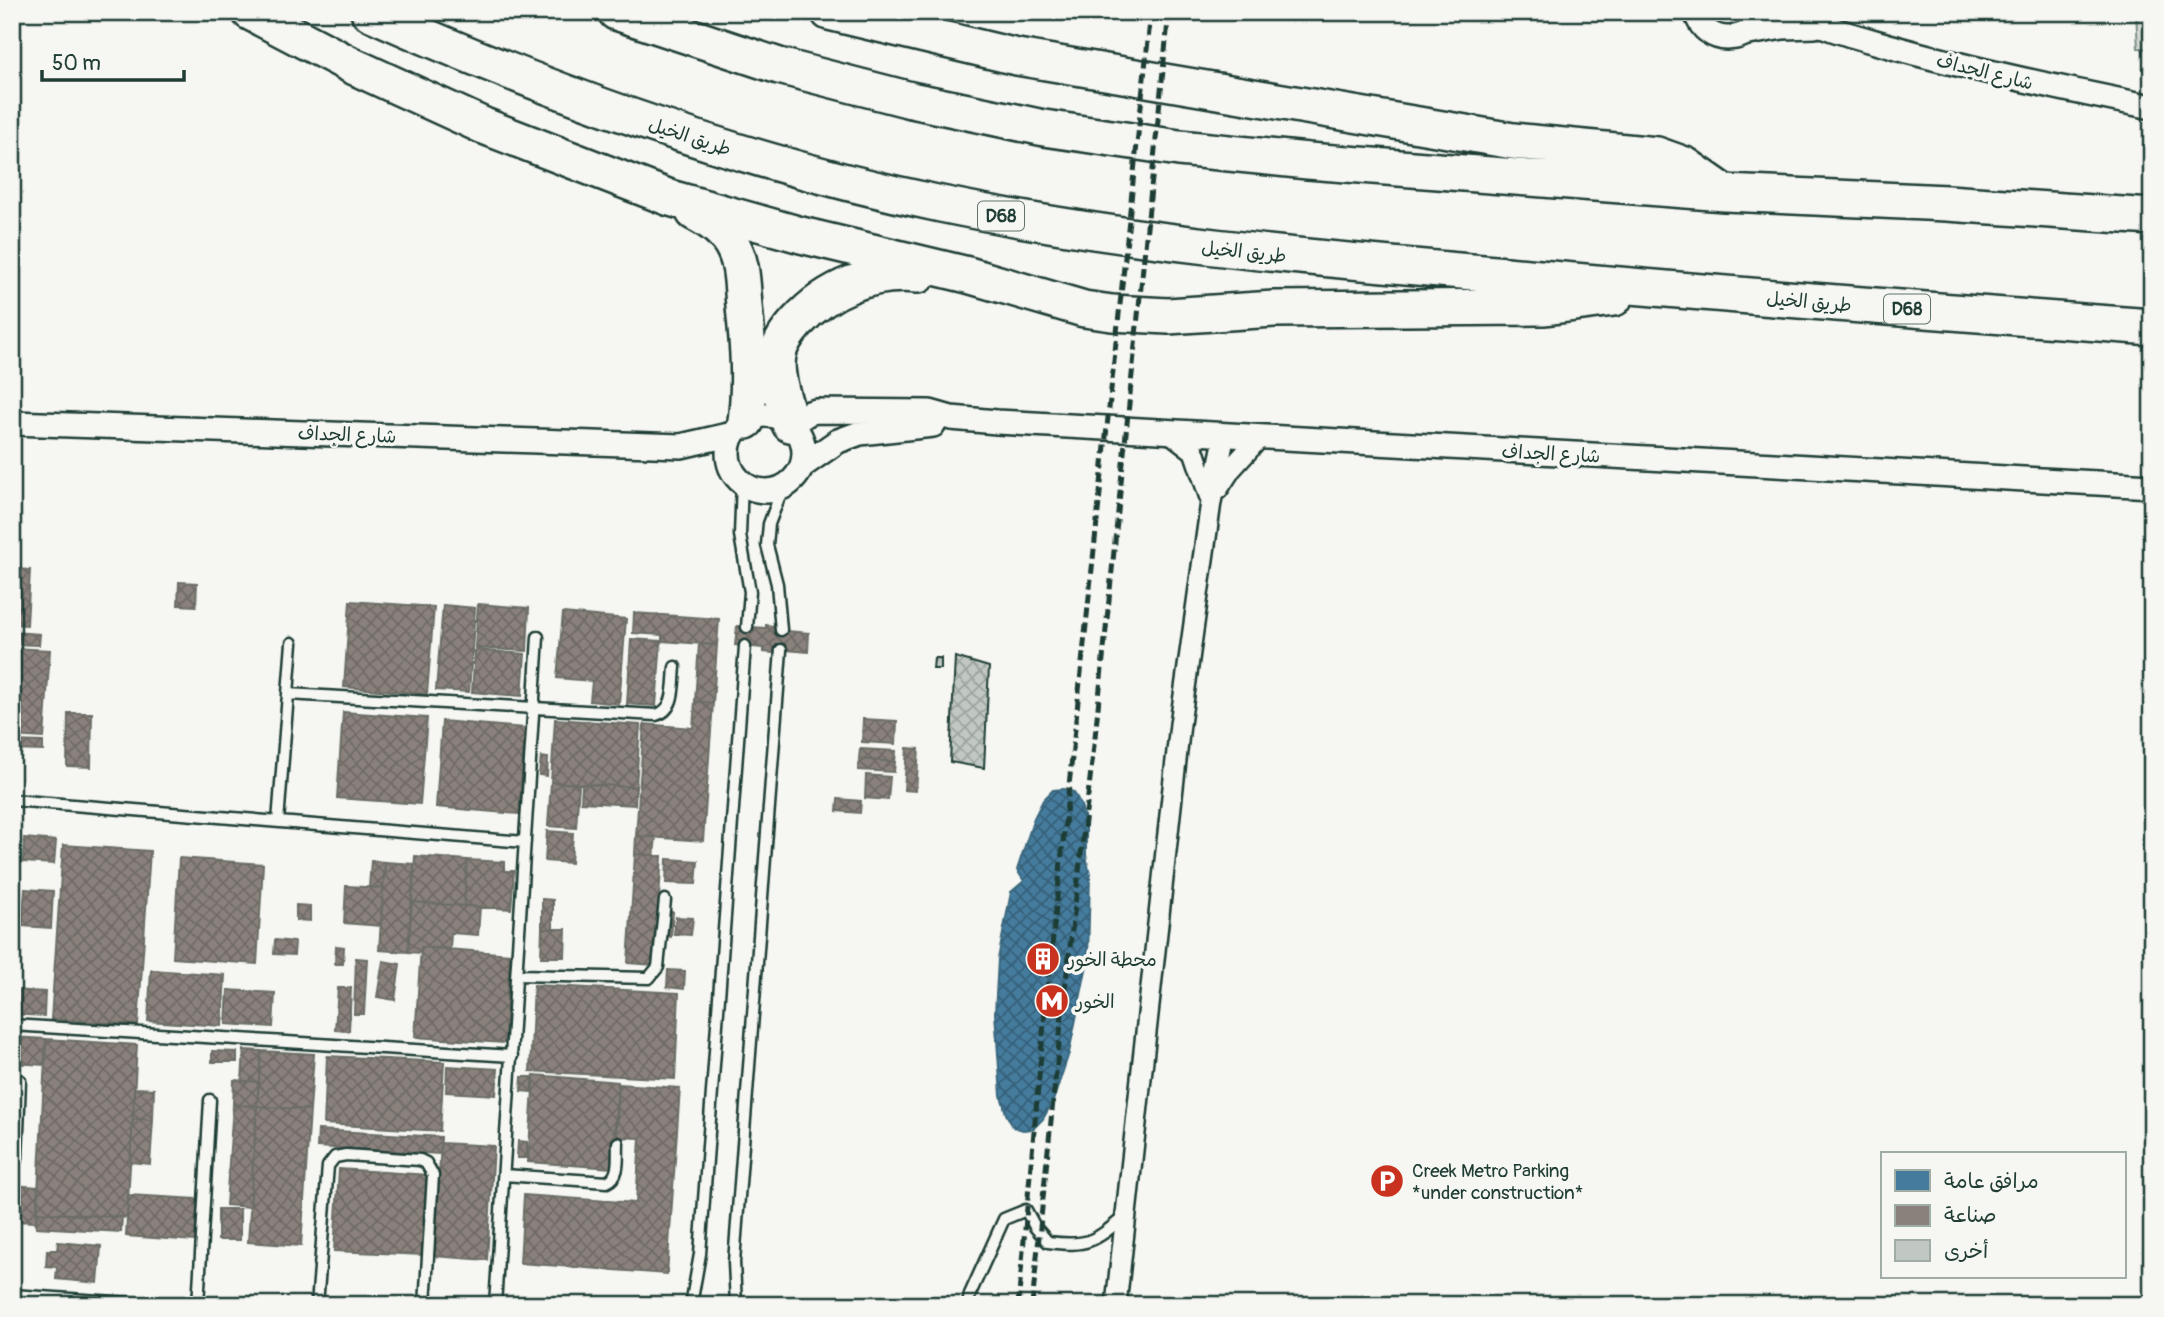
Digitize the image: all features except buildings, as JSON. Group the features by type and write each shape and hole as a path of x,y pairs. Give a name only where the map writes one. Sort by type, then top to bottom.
{"highway":[{"path":"250,12 353,66 484,126 670,198 801,235 968,275 1084,309 1168,316 1274,309 1545,307 1576,305 1662,289"},
{"name":"طريق الخيل","path":"369,12 469,57 700,141 818,175 937,204 1057,227 1178,245 1662,289 2152,327"},
{"path":"616,12 779,66 911,100 1044,128 1179,148 1295,160 1725,193 1947,203 2152,217"},
{"path":"829,12 1017,57 1513,141 1657,155 1685,165 1725,193"},
{"path":"899,12 925,25 1017,57"},
{"path":"670,198 717,226 737,256 750,369 740,427"},
{"path":"790,424 778,375 780,347 789,331 803,316 831,293 863,279 916,274 1027,293"}],"street":[{"path":"1749,33 1758,26 1765,12"},
{"name":"شارع الجداف","path":"1793,12 1819,26 1928,57 2052,87 2152,107"},
{"name":"شارع الجداف","path":"1693,14 1704,28 1714,35 1726,38 1738,38 1749,33 1783,27 1819,26"},
{"name":"شارع الجداف","path":"681,446 740,427 764,415 790,424 809,412 930,412 951,418 2151,486"},
{"name":"شارع الجداف","path":"12,423 681,446 709,456 762,490 783,487 802,466 827,447 849,436 872,430 933,425 951,418"},
{"path":"790,424 801,439 802,466"},
{"path":"737,474 728,450 740,427"},
{"path":"1168,431 1194,451 1211,502"},
{"path":"1116,1305 1180,724 1211,502 1216,434"},
{"path":"1211,502 1231,469 1261,436"}],"lane":[{"path":"737,474 740,535 750,592 747,627"},
{"path":"2151,486 2151,495"},
{"path":"781,630 778,584 767,538 769,524 783,487"},
{"path":"495,1305 538,637"},
{"path":"278,822 292,643"},
{"path":"691,1305 700,1254 745,646"},
{"path":"736,1305 734,1262 781,650"},
{"path":"288,694 533,709 662,713 671,704 675,667"},
{"path":"12,800 525,842"},
{"path":"517,975 649,978 658,967 665,900"},
{"path":"12,1025 512,1056"},
{"path":"12,1167 17,1158 20,1080"},
{"path":"198,1305 211,1100"},
{"path":"504,1175 607,1182 613,1179 616,1173 618,1143"},
{"path":"317,1305 328,1166 335,1157 346,1154 420,1160 430,1169 433,1175 425,1305"},
{"path":"968,1305 970,1294 1003,1219 1026,1210 1035,1227 1048,1241 1075,1245 1101,1237 1126,1216"},
{"path":"12,1295 159,1305"},
{"path":"2142,1305 2152,1298"}],"green space":[{"path":"2136,12 2152,12 2152,49 2138,48"}],"railway":[{"path":"1018,1305 1045,1012 1151,12"},
{"path":"1032,1305 1062,1014 1095,737 1169,12"}],"place":[{"name":"محطة الخور","path":"1043,959"},
{"name":"الخور","path":"1052,1001"},
{"name":"Creek Metro Parking *under construction*","path":"1387,1181"}]}
